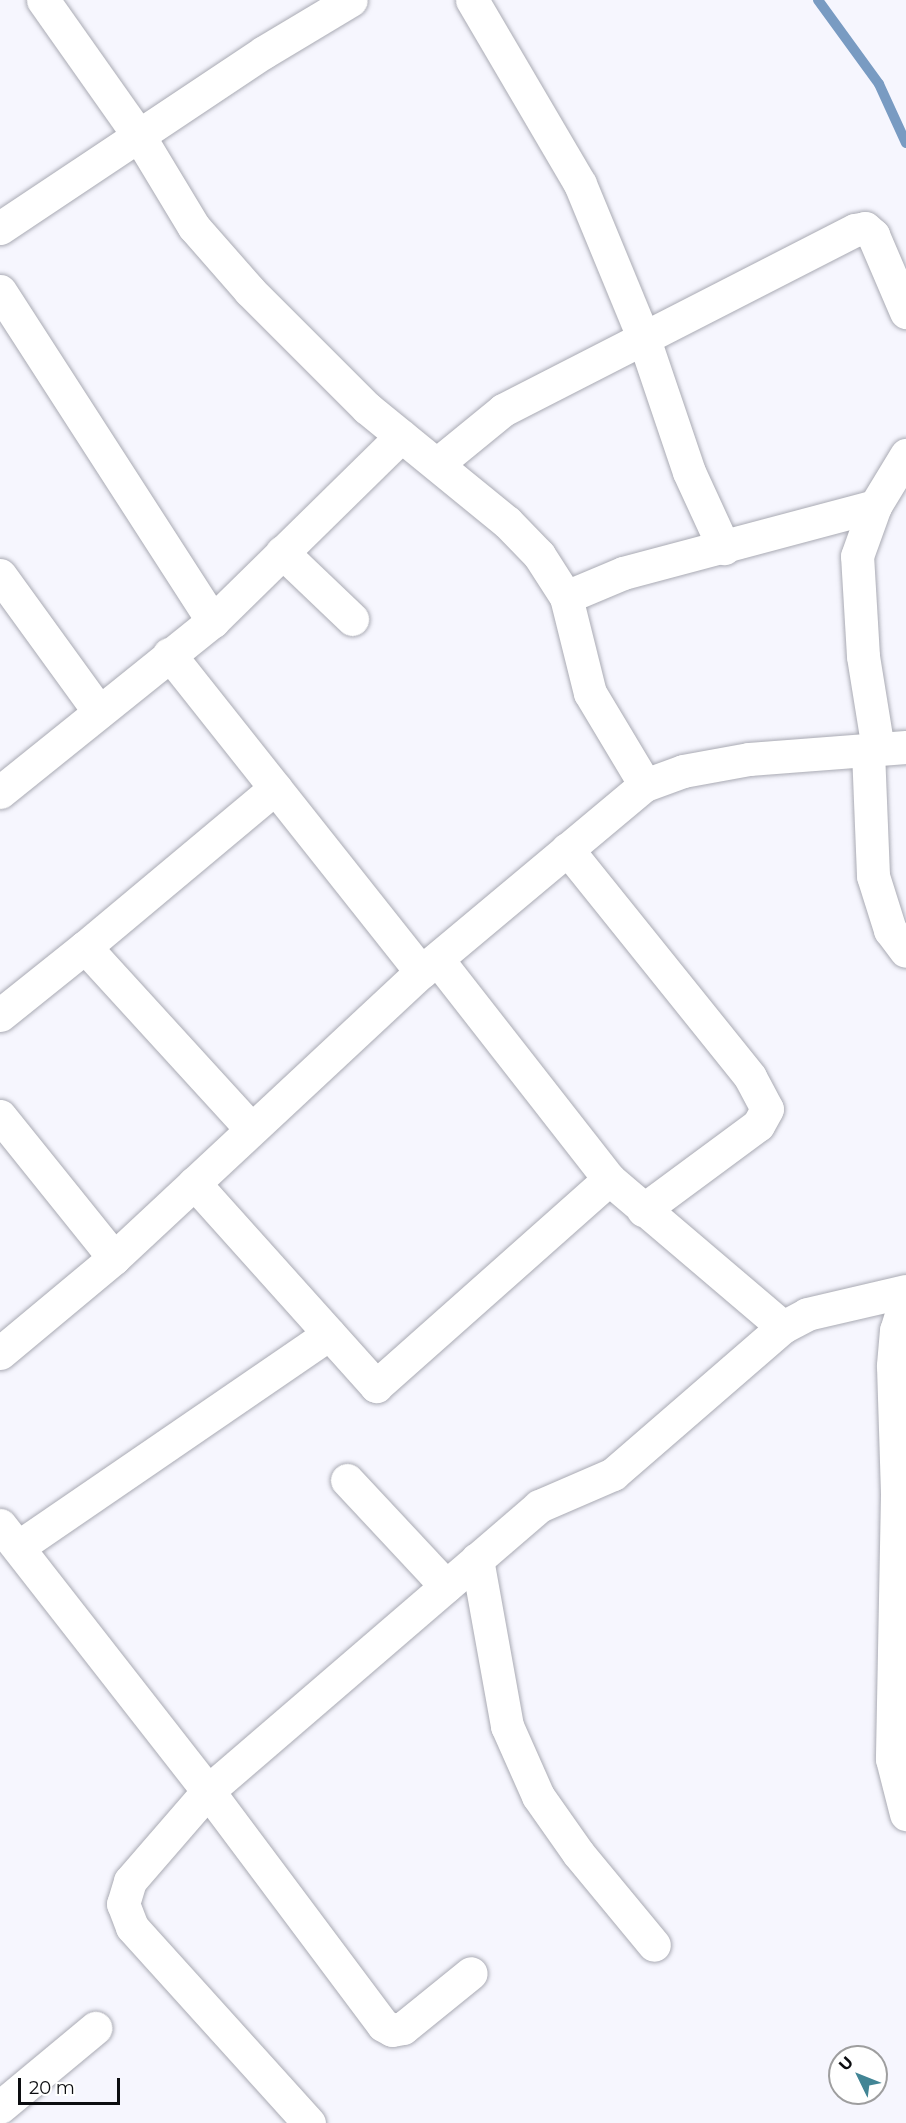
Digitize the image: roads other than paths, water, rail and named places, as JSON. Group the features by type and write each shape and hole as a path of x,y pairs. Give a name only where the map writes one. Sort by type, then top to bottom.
{"street":[{"path":"43,0 139,136 194,227 250,291 367,408 507,522 539,555 566,597 583,678 645,785"},
{"path":"0,228 264,52 351,0"},
{"path":"472,0 580,184 644,339 689,472 724,548"},
{"path":"437,464 503,410 644,339 837,237 865,228 887,261 906,312"},
{"path":"0,291 213,621"},
{"path":"0,792 169,654 213,621 401,436"},
{"path":"906,455 875,506 861,542 856,570 862,656 884,749 873,876 890,930 906,951"},
{"path":"566,597 623,573 875,506"},
{"path":"282,552 351,619"},
{"path":"0,575 99,712"},
{"path":"169,654 275,788 429,965 609,1179 783,1327"},
{"path":"0,1353 114,1258 429,965 645,785 683,771 749,759 884,749"},
{"path":"0,1015 86,947 275,788"},
{"path":"567,849 750,1077 767,1109 758,1125 643,1210"},
{"path":"86,947 251,1129"},
{"path":"0,1116 114,1258"},
{"path":"194,1183 372,1384 380,1386 609,1179"},
{"path":"309,2123 146,1943 125,1915 123,1894 130,1881 208,1791 538,1506 613,1474 783,1327 807,1314 906,1291"},
{"path":"906,1298 896,1330 893,1366 897,1494 892,1760 906,1814"},
{"path":"329,1334 9,1536 208,1791 385,2027 403,2028 471,1973"},
{"path":"347,1480 446,1586"},
{"path":"477,1559 507,1726 538,1796 578,1853 654,1945"},
{"path":"0,2107 95,2028"}],"waterway":[{"path":"818,0 879,84 906,143"}]}
